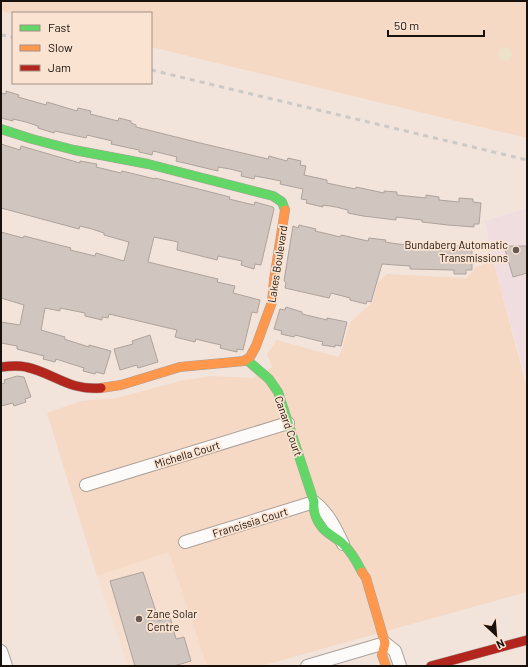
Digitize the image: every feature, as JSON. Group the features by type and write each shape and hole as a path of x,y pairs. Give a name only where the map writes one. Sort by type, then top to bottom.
{"street":[{"name":"Lakes Boulevard","path":"1,129 60,146 148,164 280,199 284,205 285,215 274,280 272,302 256,346 247,360"},
{"path":"1,368 15,365 30,367 73,386 92,389 114,386 180,367 247,360"},
{"name":"Canard Court","path":"247,360 270,379 278,392 314,502"},
{"name":"Michella Court","path":"86,485 288,422"},
{"path":"314,502 335,525 343,544 355,559 366,578 385,643 382,655 386,666"},
{"name":"Francissia Court","path":"185,542 314,502"},
{"path":"431,666 527,640"},
{"path":"308,666 385,643"},
{"path":"385,643 395,651 400,666"},
{"path":"1,651 6,666"}],"shaded area":[{"path":"1,1 527,1 527,138 152,47 152,12 12,12 12,14 1,11"},
{"path":"527,208 527,382 493,260 485,221"},
{"path":"493,260 527,388 527,592 261,666 207,666 169,552 97,576 47,413 81,401 117,398 180,381 211,376 253,378 272,367 267,354 277,340 338,357 341,352 350,322 372,303 378,282 387,274 467,278 476,267"},
{"path":"169,551 207,666 128,666 97,576"}],"sand":[{"path":"502,47 508,47 512,51 512,57 508,61 502,61 498,57 498,51"}],"building":[{"path":"6,91 19,95 18,97 46,105 47,102 77,111 78,108 91,111 90,114 118,121 119,118 131,121 131,123 136,125 136,127 200,143 268,159 269,156 287,161 288,158 301,161 300,165 306,166 304,175 327,180 327,183 384,193 384,191 397,192 397,195 426,198 426,195 439,197 439,200 459,202 459,198 473,199 473,202 481,203 479,224 474,224 474,227 448,225 422,222 422,220 396,217 396,220 348,213 348,210 336,207 323,205 323,207 306,203 307,200 301,199 303,189 280,184 281,181 255,176 254,179 241,176 242,172 218,167 218,171 176,161 177,157 153,151 152,155 139,152 139,150 111,144 112,141 87,135 86,138 55,131 54,133 26,122 1,118 1,93 6,94"},
{"path":"1,144 20,150 21,146 80,163 80,161 97,164 96,167 121,173 122,171 155,178 230,197 229,199 254,205 255,202 273,207 274,209 261,265 255,264 254,269 241,265 242,261 218,256 217,260 177,250 178,242 154,237 148,262 218,279 217,282 235,286 233,293 260,300 257,313 252,312 243,350 237,349 237,352 220,348 221,345 196,339 195,342 175,337 177,330 109,314 108,318 102,317 102,320 85,316 85,313 60,308 60,311 45,308 41,330 65,337 64,339 89,347 89,345 111,351 104,374 96,372 95,374 83,371 84,368 56,359 55,362 43,359 44,356 17,349 17,346 1,343 1,322 20,325 24,305 1,298 1,232 23,238 24,236 71,248 70,250 95,256 96,253 124,261 129,242 104,235 104,233 92,229 80,226 79,229 1,208"},
{"path":"299,225 316,229 315,231 340,237 341,235 368,241 369,238 386,240 385,242 411,245 411,242 431,244 431,249 452,249 452,246 472,246 472,270 466,270 466,274 454,274 454,270 410,269 410,266 382,264 371,302 367,301 366,304 331,293 329,298 285,288 286,283 284,281 293,226 298,228"},
{"path":"504,246 527,246 527,273 513,277"},
{"path":"286,307 302,312 302,314 327,320 327,318 347,322 341,346 335,345 335,347 322,345 323,342 295,335 294,337 281,334 282,331 274,329 280,309 285,310"},
{"path":"150,335 158,362 138,368 137,365 120,370 114,349 133,344 132,341"},
{"path":"17,376 24,377 31,397 25,399 26,402 14,406 13,403 1,406 1,384 5,383 4,380"},
{"name":"Zane Solar Centre","path":"143,572 159,621 170,617 176,639 184,637 191,661 174,666 135,666 110,581"}],"railway":[{"path":"1,35 12,37"},
{"path":"152,70 527,160"}],"traffic: fast":[{"path":"1,129 74,150 148,164 273,196 282,202 285,210"},
{"path":"247,360 269,379 278,392 314,502 314,511 318,522 327,532 342,543 356,561 362,572"}],"traffic: slow":[{"path":"101,388 121,385 180,367 244,361 250,357 256,346 272,302 285,210"},
{"path":"362,572 366,578 385,643 382,655 386,666"}],"traffic: jam":[{"path":"1,367 26,367 80,387 101,388"},
{"path":"431,666 527,640"}],"place":[{"name":"Bundaberg Automatic Transmissions","path":"516,250"},
{"name":"Zane Solar Centre","path":"139,619"}]}
